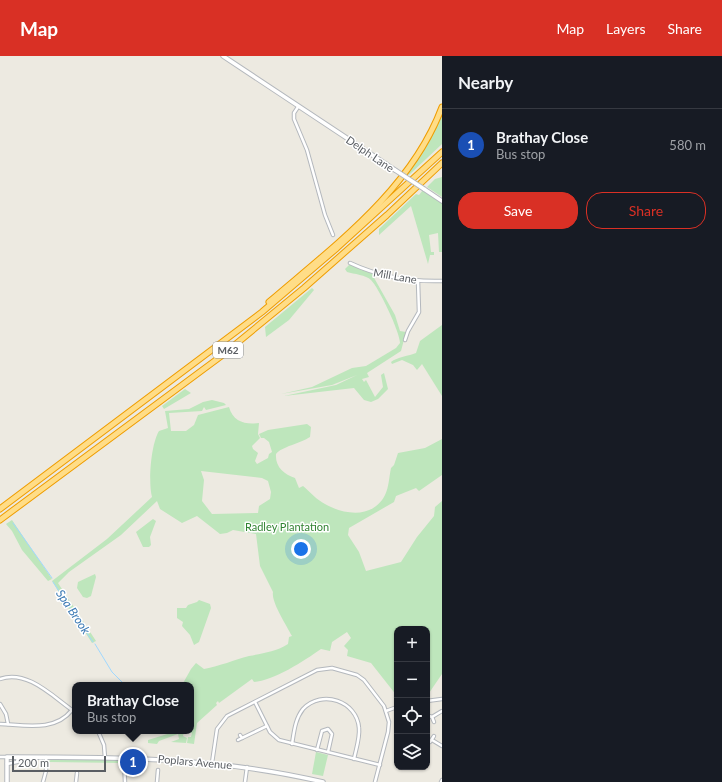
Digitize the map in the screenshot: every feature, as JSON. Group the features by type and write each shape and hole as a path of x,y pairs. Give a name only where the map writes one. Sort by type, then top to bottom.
{"highway":[{"path":"215,348 329,250 390,190 419,154 432,131 442,107"},
{"name":"M62","path":"0,509 262,312 337,248 442,152"},
{"name":"M62","path":"0,520 220,357 387,215 442,163"}],"street":[{"name":"Delph Lane","path":"223,56 442,201"},
{"path":"298,107 294,113 294,119 307,150 325,215 333,235"},
{"name":"Mill Lane","path":"350,264 383,276 418,281 442,281"},
{"path":"405,340 408,330 419,312 418,281"},
{"path":"212,763 217,729 227,716 317,670 329,668 352,672 360,677 386,711 389,722 388,732 375,782"},
{"path":"0,679 12,676 26,678 72,710"},
{"path":"292,744 297,721 303,710 315,701 332,699 347,706 357,719 360,732 354,758"},
{"path":"430,700 442,699"},
{"path":"255,702 267,726 277,739 380,765"},
{"path":"0,704 6,714 8,724"},
{"path":"386,711 394,708"},
{"path":"434,722 432,717 442,712"},
{"path":"0,724 53,724 65,719 72,713"},
{"path":"238,740 267,726"},
{"path":"317,750 322,731 328,729 332,734 328,753"},
{"path":"99,734 104,744 105,758"},
{"path":"434,736 431,741 442,746"},
{"name":"Poplars Avenue","path":"0,757 124,758 212,763 247,767 323,782"},
{"path":"7,757 7,782"},
{"path":"7,764 17,762 18,757"},
{"path":"43,782 46,773 46,757"},
{"path":"124,758 125,782"},
{"path":"245,782 247,767"},
{"path":"157,769 158,782"},
{"path":"76,782 77,773"}],"green space":[{"path":"442,110 442,144 409,175 406,173"},
{"path":"442,177 442,197 427,187 435,179"},
{"path":"423,190 442,203 442,252 439,252 438,233 429,235 431,252 434,252 434,255 430,255 428,264 411,206 379,235 379,229 416,194 419,195"},
{"path":"350,264 374,273 373,276 395,315 400,331 406,332 401,351 367,373 369,377 362,379 364,382 366,380 375,397 383,387 381,375 384,373 388,389 378,399 371,402 364,400 354,388 284,396 336,385 357,375 332,385 281,394 312,387 352,368 366,366 396,348 400,343 393,320 375,285 366,277 347,272 345,269"},
{"path":"312,288 314,290 289,320 266,337 265,327"},
{"path":"442,325 442,396 422,364 417,370 413,365 402,360 392,364 391,362 416,353 420,341"},
{"path":"185,389 191,393 164,409 162,406"},
{"name":"Radley Plantation","path":"212,400 224,403 226,405 206,410 204,407 202,411 169,413 171,431 186,431 194,425 198,415 229,407 237,419 245,423 259,423 258,434 260,438 252,446 258,453 255,461 257,464 268,458 269,454 272,452 269,442 264,438 261,438 259,434 268,430 307,424 311,427 310,437 282,449 276,454 277,463 284,472 295,478 299,488 303,486 316,498 333,508 341,511 358,513 373,508 380,503 385,495 391,468 394,465 398,453 425,448 442,439 442,475 419,491 416,488 396,496 394,502 349,528 348,535 359,552 366,571 401,562 417,537 434,516 435,507 442,501 442,674 430,692 430,626 394,626 394,692 371,663 347,656 348,650 344,646 351,638 347,632 332,642 330,651 321,649 279,674 262,681 254,682 252,679 219,703 218,701 216,703 217,705 197,723 194,744 187,743 188,737 191,737 192,734 194,734 194,682 184,682 196,663 204,669 269,652 288,644 289,637 292,636 274,602 273,592 260,566 256,534 233,530 220,534 197,516 182,523 160,509 157,501 121,535 69,572 58,583 96,641 92,643 71,610 61,604 63,599 52,581 107,539 152,497 150,482 152,454 159,431 168,428 165,411 189,409 203,402","holes":["201,471 262,478 268,481 271,492 270,499 259,506 258,513 212,514 202,501 204,480"]},
{"path":"153,519 156,521 150,537 151,545 149,547 143,547 136,532"},
{"path":"12,520 52,579 48,581 22,550 12,531 6,524"},
{"path":"95,574 96,577 91,596 87,598 83,597 77,588 78,582"},
{"path":"199,600 210,604 211,608 199,642 194,645 190,635 182,626 183,622 177,618 177,608 186,608 188,605"},
{"path":"167,734 178,734 159,741 157,744 148,743 148,740"},
{"path":"178,734 184,734 183,736 187,738 186,743 171,742 179,739"},
{"path":"316,752 328,755 323,776 312,774"},
{"path":"52,759 119,760 123,763 48,762"}],"waterway":[{"name":"Spa Brook","path":"13,523 52,578"},
{"name":"Spa Brook","path":"53,582 93,642"},
{"name":"Spa Brook","path":"95,644 112,672 122,682"}],"place":[{"name":"Brathay Close","path":"133,762"}]}
